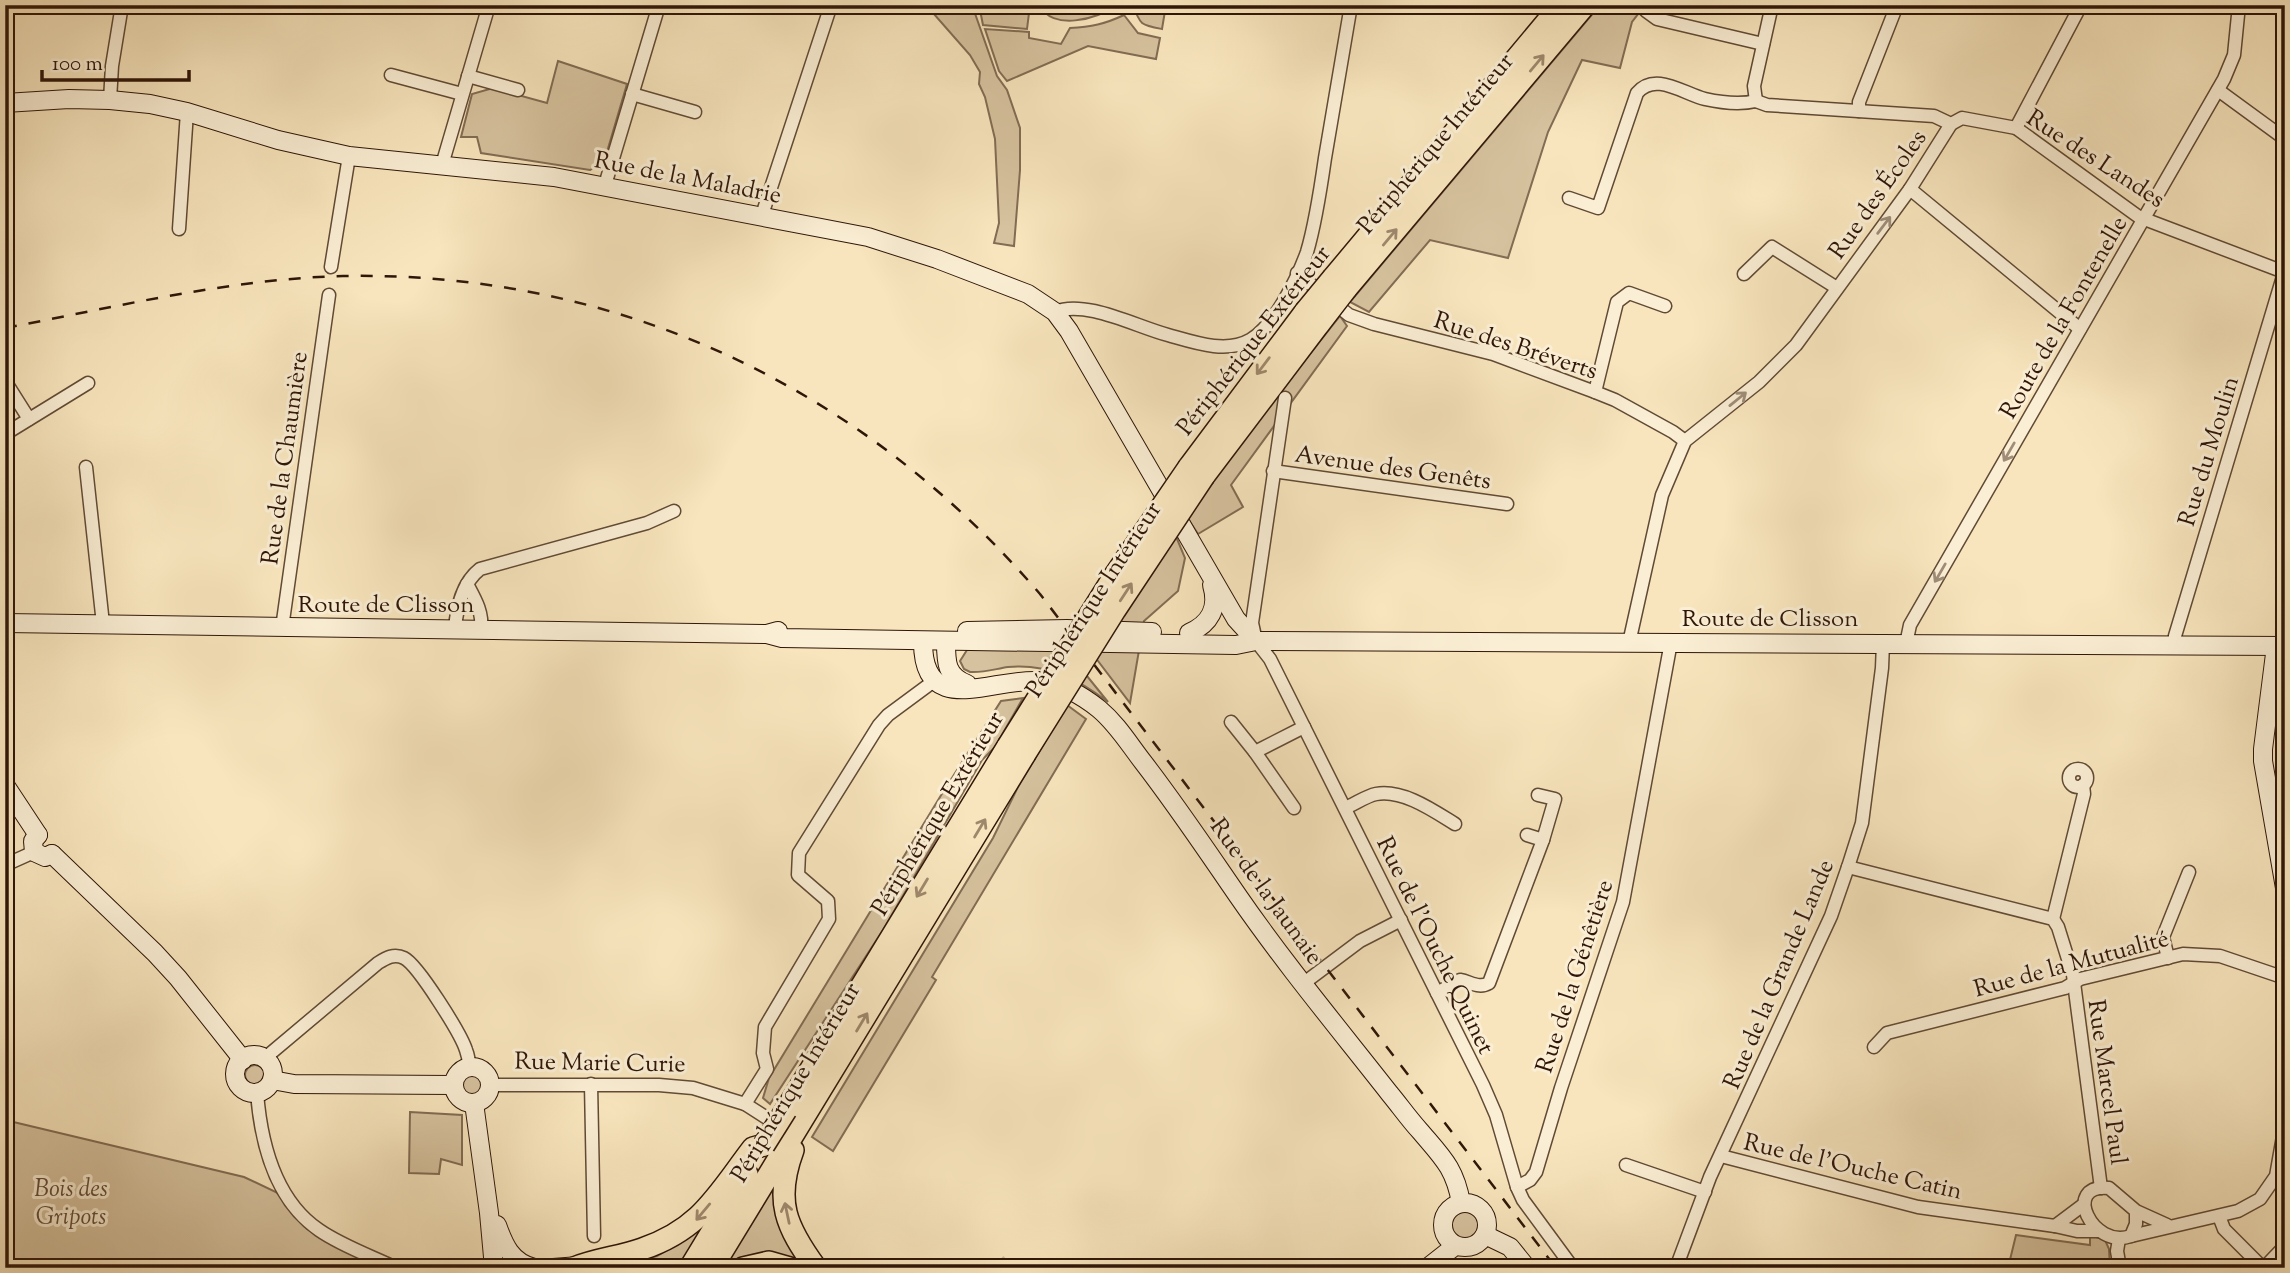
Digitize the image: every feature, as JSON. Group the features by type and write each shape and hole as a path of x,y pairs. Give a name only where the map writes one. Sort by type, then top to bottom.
{"highway":[{"name":"Périphérique Extérieur","path":"1340,284 1561,5"},
{"name":"Périphérique Intérieur","path":"712,1268 789,1132 826,1080 1017,750 1115,610 1197,471 1340,284 1585,5"},
{"name":"Périphérique Extérieur","path":"690,1268 789,1132 1017,750"},
{"path":"576,1267 639,1250 675,1236 703,1213 753,1148 789,1132 785,1182 786,1213 793,1235 817,1268"},
{"path":"743,1268 769,1262 790,1268"}],"main road":[{"name":"Rue de la Maladrie","path":"5,103 69,99 150,104 187,112 278,141 349,156 554,177 605,185 868,237 1007,285 1044,303 1055,312 1088,360 1241,626 1256,641"},
{"name":"Rue de la Maladrie","path":"1189,634 1208,620 1215,606 1215,593 1207,569"},
{"name":"Route de Clisson","path":"5,623 767,634 782,639 1030,635 1038,629 1236,634 1256,641"},
{"name":"Route de Clisson","path":"931,638 1236,645 1256,641 2280,646"},
{"path":"931,638 926,667 934,681"},
{"path":"931,638 947,663 950,673 959,681 975,685"},
{"path":"2280,646 2263,749 2285,888"},
{"name":"Rue de la Jaunaie","path":"934,681 948,678 955,685 1018,681 1052,683 1098,708 1112,722 1181,811 1240,898 1304,983 1419,1131 1444,1158 1451,1170 1461,1203"},
{"path":"5,785 41,847 155,953 186,987 243,1059"},
{"path":"253,1055 265,1058 272,1068 272,1080 265,1090 257,1093 247,1091 238,1083 236,1070 243,1059 253,1055"},
{"path":"469,1067 483,1070 490,1085 486,1096 474,1103 461,1100 454,1085 458,1073 469,1067"},
{"path":"272,1080 294,1084 454,1085"},
{"path":"474,1103 494,1268"},
{"path":"1461,1203 1471,1204 1484,1214 1487,1224 1485,1235 1475,1246 1455,1246 1445,1236 1442,1222 1448,1210 1461,1203"},
{"path":"489,1213 507,1251 525,1265 534,1268"},
{"path":"1485,1235 1510,1247 1527,1268"},
{"path":"1427,1268 1455,1246"},
{"path":"553,1268 576,1267"}],"street":[{"path":"110,100 112,66 122,5"},
{"path":"442,165 489,5"},
{"path":"605,185 659,5"},
{"path":"762,215 831,5"},
{"path":"1055,312 1063,308 1080,307 1168,335 1224,348 1238,346 1262,332 1270,322 1307,251 1320,191 1351,5"},
{"path":"1756,101 1753,91 1772,5"},
{"path":"1859,111 1859,102 1897,5"},
{"path":"2016,128 2081,5"},
{"name":"Route de la Fontenelle","path":"1906,644 1910,625 2218,90 2234,55 2239,5"},
{"path":"1646,11 1657,19 1763,44"},
{"path":"391,75 462,94"},
{"path":"468,76 518,90"},
{"name":"Rue des Landes","path":"1570,198 1598,208 1637,93 1646,86 1665,84 1695,96 1737,104 1756,101 1767,105 1934,116 1951,124 1962,118 2016,128 2143,219 2285,271"},
{"path":"2218,90 2285,139"},
{"path":"632,94 695,112"},
{"path":"179,229 187,112"},
{"name":"Rue des Écoles","path":"1629,643 1662,495 1685,441 1779,364 1796,345 1910,189 1951,124"},
{"path":"331,267 349,156"},
{"path":"1910,189 2080,329"},
{"name":"Rue des Écoles","path":"1744,274 1772,247 1837,288"},
{"name":"Rue du Moulin","path":"2174,645 2285,271"},
{"name":"Rue des Bréverts","path":"1297,273 1349,315 1374,324 1493,354 1595,392 1615,400 1685,441"},
{"path":"1595,392 1617,302 1629,293 1665,306"},
{"name":"Rue de la Chaumière","path":"282,628 329,295"},
{"path":"5,381 29,419"},
{"path":"5,434 88,383"},
{"path":"1256,641 1252,622 1285,398"},
{"path":"86,467 103,624"},
{"name":"Avenue des Genêts","path":"1273,471 1507,504"},
{"path":"454,628 462,593 475,572 487,566 647,523 674,511"},
{"path":"467,584 478,605 482,618 481,629"},
{"name":"Rue de l'Ouche Quinet","path":"1256,641 1270,659 1496,1115 1517,1187 1533,1215 1573,1268"},
{"name":"Rue de la Génêtière","path":"1517,1187 1530,1180 1536,1172 1623,902 1671,642"},
{"name":"Rue de la Grande Lande","path":"1676,1268 1704,1192 1831,916 1848,867 1862,823 1883,643"},
{"path":"745,1104 767,1069 763,1053 765,1027 829,919 828,901 798,875 799,853 879,725 888,715 934,681"},
{"path":"1231,722 1294,808"},
{"path":"1255,752 1304,727"},
{"path":"1848,867 2053,919 2084,794 2083,785"},
{"path":"1345,808 1376,794 1395,794 1429,808 1455,824"},
{"path":"1437,993 1460,980 1478,986 1489,983 1544,840 1555,799 1538,795"},
{"path":"1527,835 1544,840"},
{"path":"5,865 41,847"},
{"path":"2168,958 2163,937 2189,872"},
{"name":"Rue Marcel Paul","path":"2053,919 2074,982 2101,1188"},
{"path":"1304,983 1360,941 1401,920"},
{"name":"Rue de la Mutualité","path":"1874,1047 1886,1034 2065,988 2074,982 2183,954 2220,956 2285,978"},
{"path":"265,1058 378,963 388,957 398,956 407,959 439,1002 466,1048 469,1067"},
{"path":"591,1084 594,1236"},
{"name":"Rue Marie Curie","path":"490,1085 659,1085 692,1088 745,1104 789,1132"},
{"path":"257,1093 261,1127 271,1166 282,1188 298,1210 321,1232 396,1268"},
{"path":"2083,1206 2088,1219 2099,1231 2125,1237 2248,1207 2260,1199 2276,1176 2285,1125"},
{"name":"Rue de l'Ouche Catin","path":"1721,1156 1918,1207 2077,1231 2099,1231"},
{"path":"1626,1165 1704,1192"},
{"path":"2055,1226 2083,1206 2088,1194 2101,1188 2115,1193 2136,1211 2170,1226"},
{"path":"2120,1268 2118,1251 2136,1224 2136,1211"},
{"path":"2219,1216 2224,1229 2264,1268 2285,1246"}],"green space":[{"path":"926,5 972,5 997,76 1007,90 1020,128 1020,170 1014,246 994,243 999,223 995,139 985,97 979,84 980,72 970,55"},
{"path":"979,5 1030,5 1027,29 983,25"},
{"path":"1040,5 1115,5 1098,15 1064,20 1045,13"},
{"path":"1133,5 1166,5 1162,29 1142,23"},
{"path":"1600,5 1645,5 1632,22 1620,68 1582,60 1548,132 1508,258 1430,240 1369,312 1350,302"},
{"path":"1124,15 1138,33 1160,38 1156,59 1088,46 1007,81 999,71 985,29 1029,32 1029,38 1061,44 1070,28 1098,24"},
{"path":"558,61 627,84 604,162 590,170 481,153 477,137 461,137 472,94 493,88 547,103"},
{"path":"1340,316 1347,326 1231,485 1243,507 1198,534 1187,517 1251,428"},
{"path":"1175,534 1185,558 1178,591 1144,621 1130,703 1095,657"},
{"path":"967,650 1066,650 1108,702 1085,686 1049,670 1022,666 970,672 964,669 960,661"},
{"path":"1023,698 995,747 982,760 883,930 770,1104 763,1098 769,1078 943,792 1001,701"},
{"path":"1067,705 1086,719 932,977 936,980 833,1151 812,1137 993,838 1018,787"},
{"path":"251,1065 259,1065 265,1075 259,1085 251,1085 245,1079 245,1071"},
{"path":"471,1072 479,1076 483,1084 479,1092 471,1096 463,1092 459,1084 463,1076"},
{"path":"410,1112 462,1115 462,1165 441,1159 439,1174 409,1173"},
{"name":"Bois des Gripots","path":"5,1120 244,1177 280,1194 307,1229 340,1248 387,1268 5,1268"},
{"path":"776,1181 821,1268 723,1268"},
{"path":"1464,1209 1475,1214 1480,1225 1475,1236 1464,1241 1453,1236 1448,1225 1453,1214"},
{"path":"696,1232 699,1233 679,1268 610,1268 657,1256"},
{"path":"2016,1235 2090,1245 2090,1235 2105,1240 2109,1249 2110,1268 2008,1268"}],"tunnel":[{"path":"999,1260 1006,1268"}],"railway":[{"path":"5,328 173,295 258,282 343,276 445,280 543,294 637,320 728,356 814,401 895,456 970,521 1040,594 1556,1268"}]}
